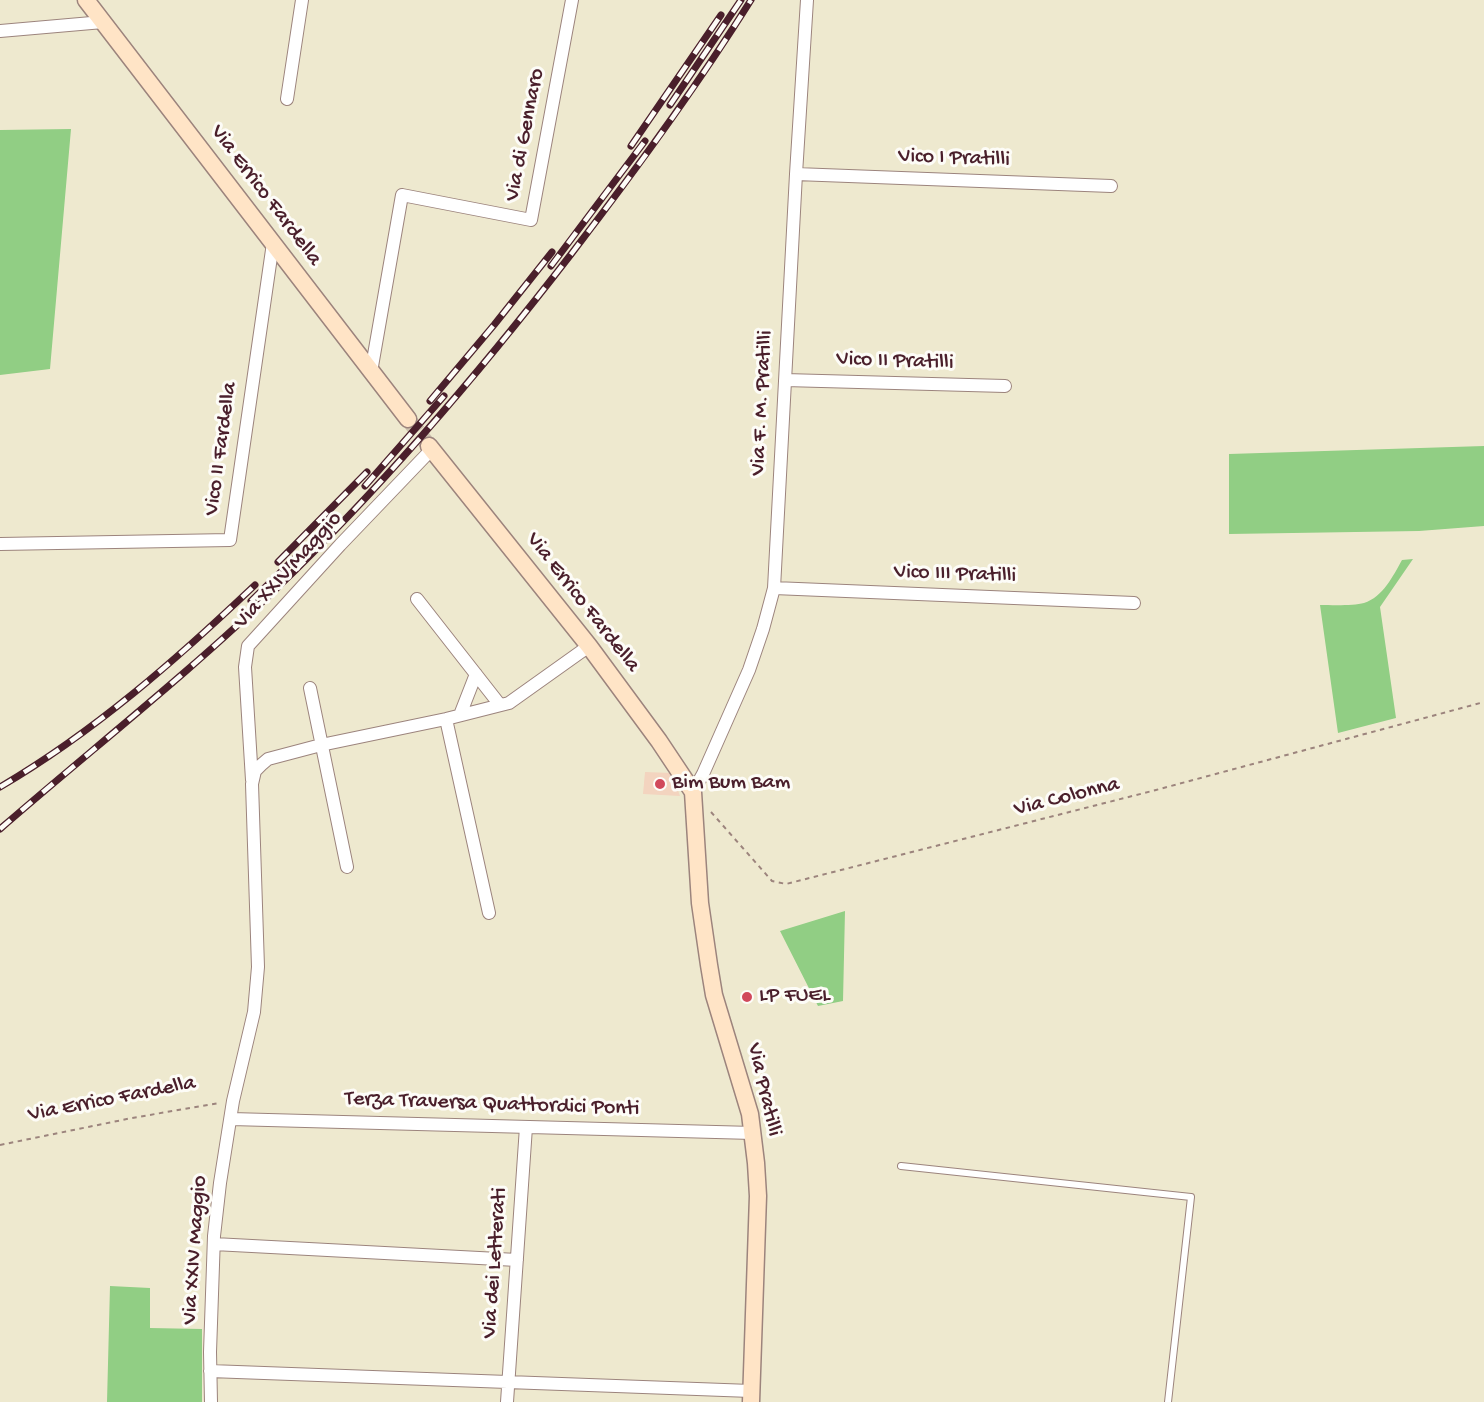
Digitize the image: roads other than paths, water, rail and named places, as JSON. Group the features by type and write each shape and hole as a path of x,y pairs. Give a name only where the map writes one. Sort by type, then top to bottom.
{"street":[{"name":"Via Errico Fardella","path":"86,0 408,419"},
{"path":"287,99 302,0"},
{"name":"Via di Gennaro","path":"371,372 402,195 531,220 572,0"},
{"name":"Via F. M. Pratilli","path":"693,792 749,670 774,588 807,0"},
{"path":"0,31 103,21"},
{"name":"Vico I Pratilli","path":"796,174 1111,186"},
{"name":"Vico II Fardella","path":"0,544 230,540 273,243"},
{"name":"Vico II Pratilli","path":"785,380 1005,386"},
{"name":"Via Errico Fardella","path":"430,448 590,646 693,792"},
{"name":"Via XXIV Maggio","path":"211,1402 214,1244 220,1183 233,1101 254,1012 258,967 252,784 245,667 248,646 430,448"},
{"name":"Vico III Pratilli","path":"774,588 1134,603"},
{"path":"417,599 500,705"},
{"path":"252,784 255,771 268,759 509,703 590,646"},
{"path":"460,715 476,674"},
{"path":"310,688 346,867"},
{"path":"446,719 489,913"},
{"name":"Via Pratilli","path":"693,792 700,903 714,995 750,1114 753,1133 758,1196 751,1396"},
{"name":"Terza Traversa Quattordici Ponti","path":"231,1119 753,1133"},
{"name":"Via dei Letterati","path":"507,1402 526,1127"},
{"path":"214,1244 517,1260"},
{"path":"210,1371 509,1381 751,1396"}],"lane":[{"path":"901,1166 1191,1197 1168,1402"}],"tunnel":[{"path":"408,419 429,446"}],"railway":[{"path":"670,105 741,0"},
{"path":"0,829 175,681 244,619 317,549 393,468 503,341 572,253 664,129 751,0"},
{"path":"631,146 721,15"},
{"path":"551,266 645,141"},
{"path":"430,401 552,252"},
{"path":"365,486 444,396"},
{"path":"278,562 367,472"},
{"path":"251,601 294,559"},
{"path":"0,787 68,743 133,694 255,585"}],"place":[{"name":"Bim Bum Bam","path":"660,784"},
{"name":"LP FUEL","path":"747,997"}]}
